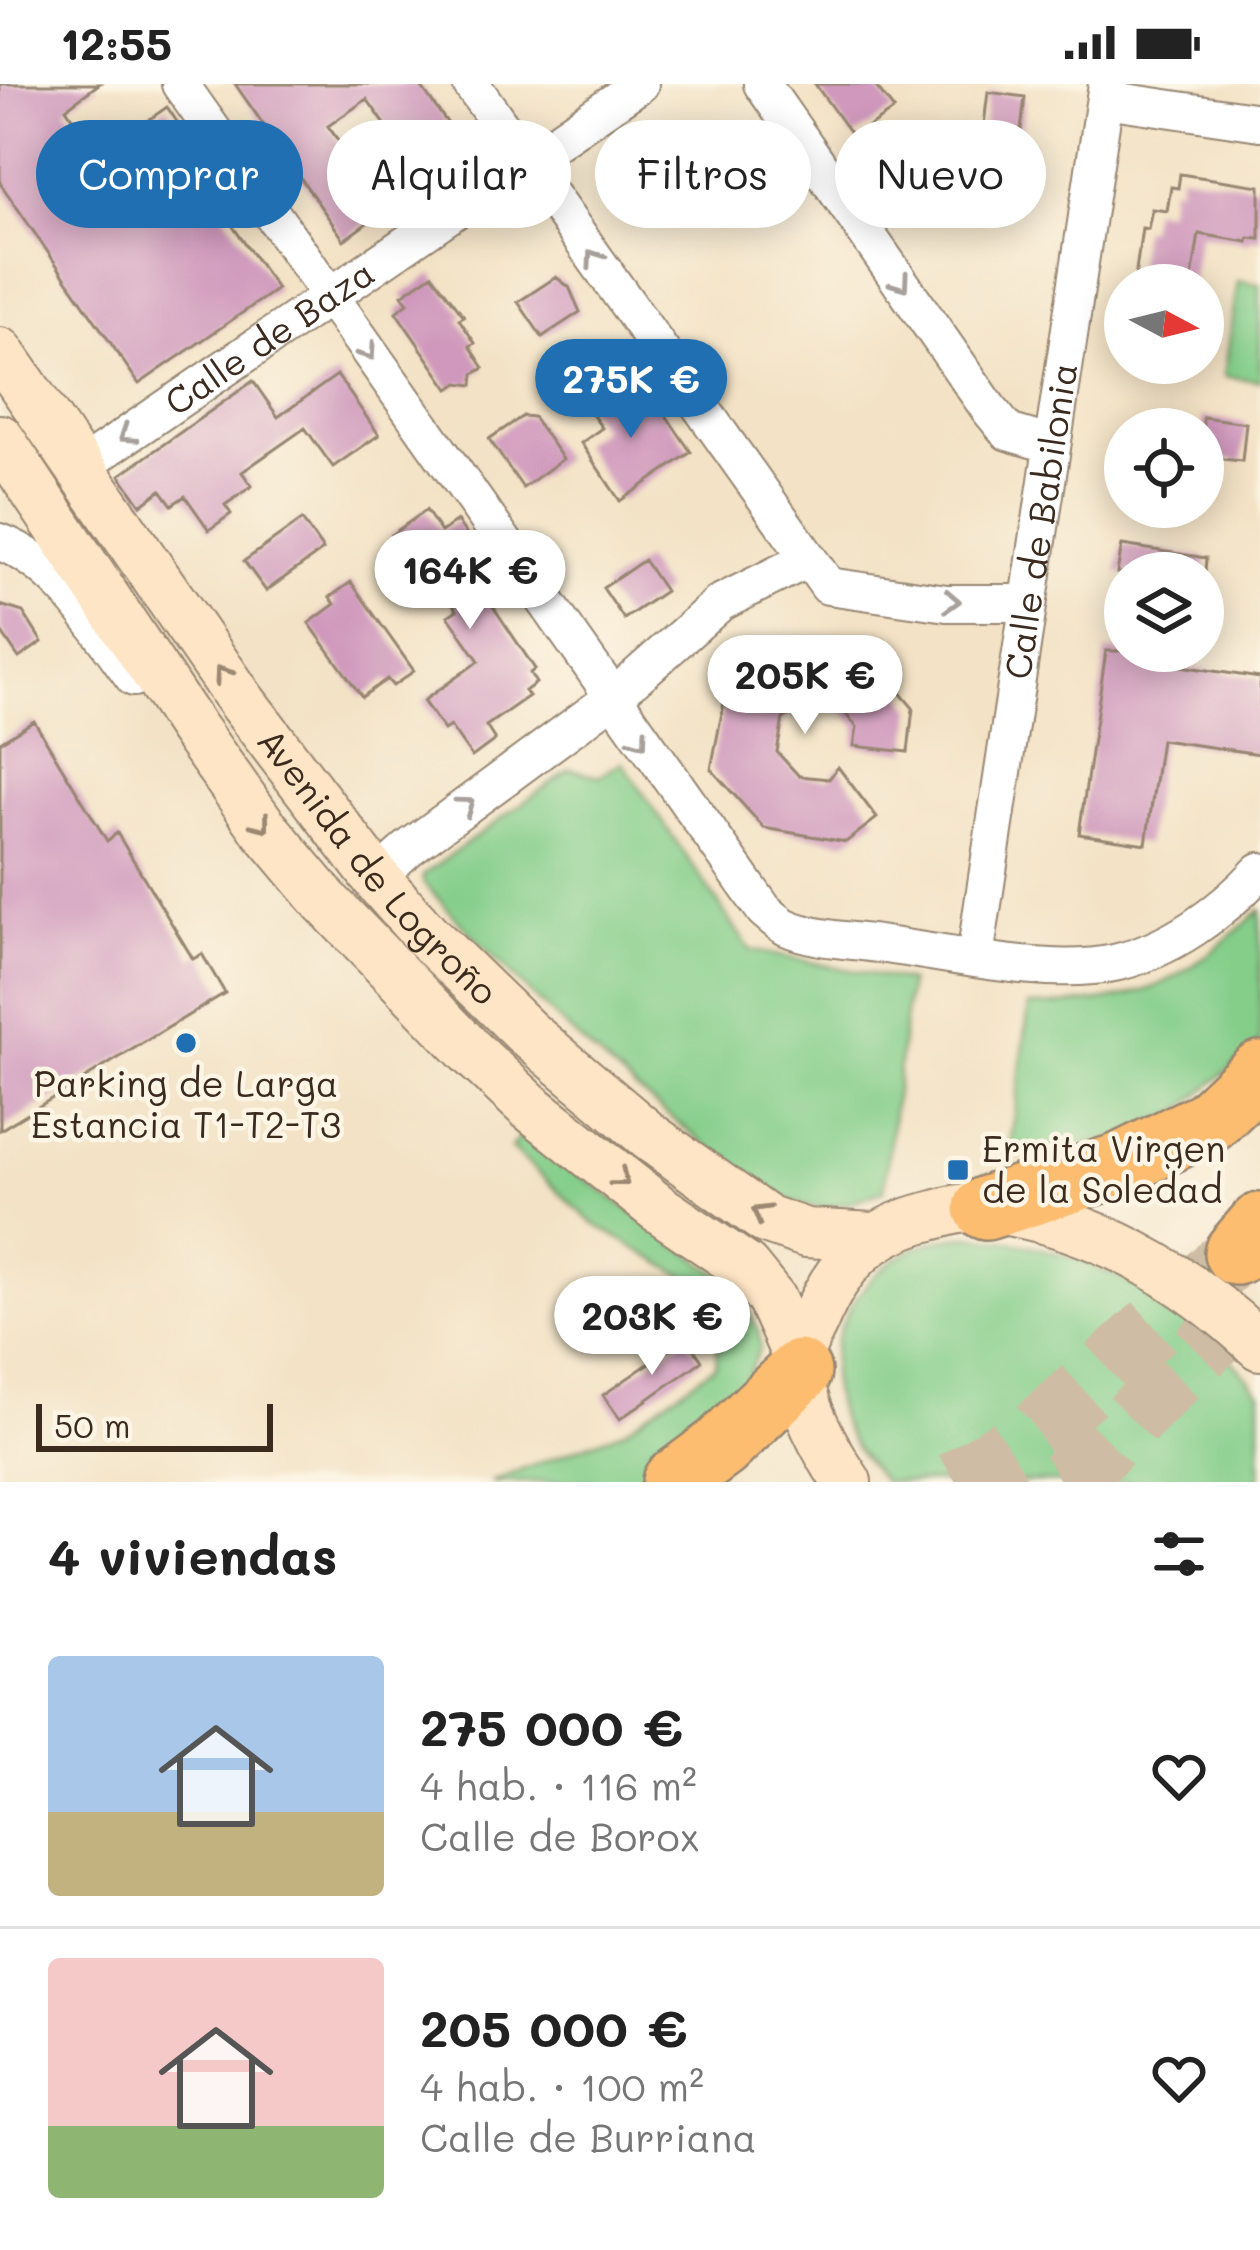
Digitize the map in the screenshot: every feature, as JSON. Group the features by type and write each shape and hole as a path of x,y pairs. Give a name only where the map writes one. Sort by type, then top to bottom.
{"highway":[{"path":"986,1208 1120,1165 1208,1122 1260,1073"},
{"path":"674,1482 721,1447 798,1365"}],"main road":[{"name":"Avenida de Logroño","path":"0,352 254,720 427,937 527,1033 650,1137 765,1219 806,1233 873,1238"},
{"path":"0,390 55,468 64,473 79,468"},
{"name":"Avenida de Logroño","path":"0,439 193,729 263,826 326,902 470,1051 588,1154 745,1267 771,1299 798,1365 821,1443 847,1482"},
{"path":"798,1365 827,1290 873,1238 916,1219 963,1208 986,1208 1048,1222 1107,1241 1182,1280 1260,1346"}],"street":[{"path":"180,84 611,699 764,910 783,926 808,934 1059,968 1117,963 1166,944 1228,901 1260,871"},
{"path":"470,84 496,120"},
{"name":"Calle de Baza","path":"571,132 640,84"},
{"path":"762,84 998,421 1008,432 1052,446"},
{"path":"1106,91 1260,122"},
{"name":"Calle de Babilonia","path":"975,957 1106,91"},
{"path":"571,224 828,586 947,602 1027,603"},
{"name":"Calle de Baza","path":"79,468 430,228"},
{"name":"Avenida de Logroño","path":"0,542 31,556 54,575 163,711 193,729"},
{"path":"380,883 409,848 611,699 720,604 808,559"}],"green space":[{"path":"1238,281 1260,284 1260,381 1224,376"},
{"path":"622,762 750,950 909,982 884,1190 845,1204 815,1207 768,1188 610,1067 532,996 423,882 423,875 570,769 600,776"},
{"path":"1260,910 1260,1043 1180,1111 1117,1139 1009,1157 1029,1006 1102,1001 1156,986 1204,957"},
{"path":"522,1133 735,1286 758,1329 760,1347 744,1384 673,1464 643,1482 491,1482 623,1431 716,1365 721,1298 593,1223 511,1148"},
{"path":"969,1236 1012,1242 1093,1266 1131,1284 1201,1331 1260,1393 1260,1482 884,1482 849,1436 834,1395 833,1361 840,1329 855,1300 876,1275 903,1255 934,1241"}],"building":[{"path":"0,84 99,84 66,108 74,120 36,120 36,228 234,228 277,289 139,384 0,183"},
{"path":"235,84 419,84 445,120 382,120 367,99 337,120 327,120 327,216 303,181 303,120 260,120"},
{"path":"815,84 874,84 894,110 879,120 841,120"},
{"path":"988,92 1025,97 1022,120 985,120"},
{"path":"167,107 176,120 148,120"},
{"path":"1180,174 1260,186 1260,239 1249,238 1248,242 1199,234 1194,264 1137,264 1142,228 1148,229 1152,209 1167,211 1171,187 1178,188"},
{"path":"336,228 360,228 344,240"},
{"path":"432,274 464,316 459,319 475,343 470,346 484,368 474,374 473,385 459,383 449,389 396,312 408,303 402,295"},
{"path":"556,277 569,287 580,312 542,337 518,302"},
{"path":"337,375 379,435 333,467 305,428 242,472 252,486 225,505 231,514 209,530 185,496 172,505 161,490 141,505 120,475 253,381 278,417"},
{"path":"615,381 634,408 652,395 691,452 620,501 581,443 602,428 584,403"},
{"path":"523,416 533,417 563,459 523,488 489,439"},
{"path":"1224,420 1246,423 1242,461 1224,459"},
{"path":"426,510 441,532 457,521 509,594 492,605 535,669 530,673 536,683 525,691 529,696 486,726 495,740 472,757 450,726 444,730 423,701 479,661 448,616 457,610 424,563 415,569 391,535"},
{"path":"302,520 323,550 266,591 244,561"},
{"path":"1122,545 1167,552 1121,552"},
{"path":"644,560 665,591 624,619 603,588"},
{"path":"351,582 414,671 393,686 387,679 362,697 309,623 335,604 330,597"},
{"path":"0,605 23,612 42,642 19,658 0,630"},
{"path":"792,640 869,656 913,708 908,752 854,746 857,727 836,703 812,699 783,719 777,752 799,776 829,779 838,767 877,818 846,842 764,828 711,769 727,687"},
{"path":"1104,665 1104,672 1220,672 1260,678 1260,754 1161,740 1146,844 1079,834"},
{"path":"34,721 107,841 117,833 193,959 202,954 225,993 0,1130 0,742"},
{"path":"686,1338 702,1361 620,1419 603,1395"}],"tunnel":[{"path":"956,1482 1038,1430 1236,1253"},
{"path":"1061,1482 1081,1470 1260,1292"}],"place":[{"name":"Parking de Larga Estancia T1-T2-T3","path":"186,1043"},
{"name":"Ermita Virgen de la Soledad","path":"958,1170"}]}
